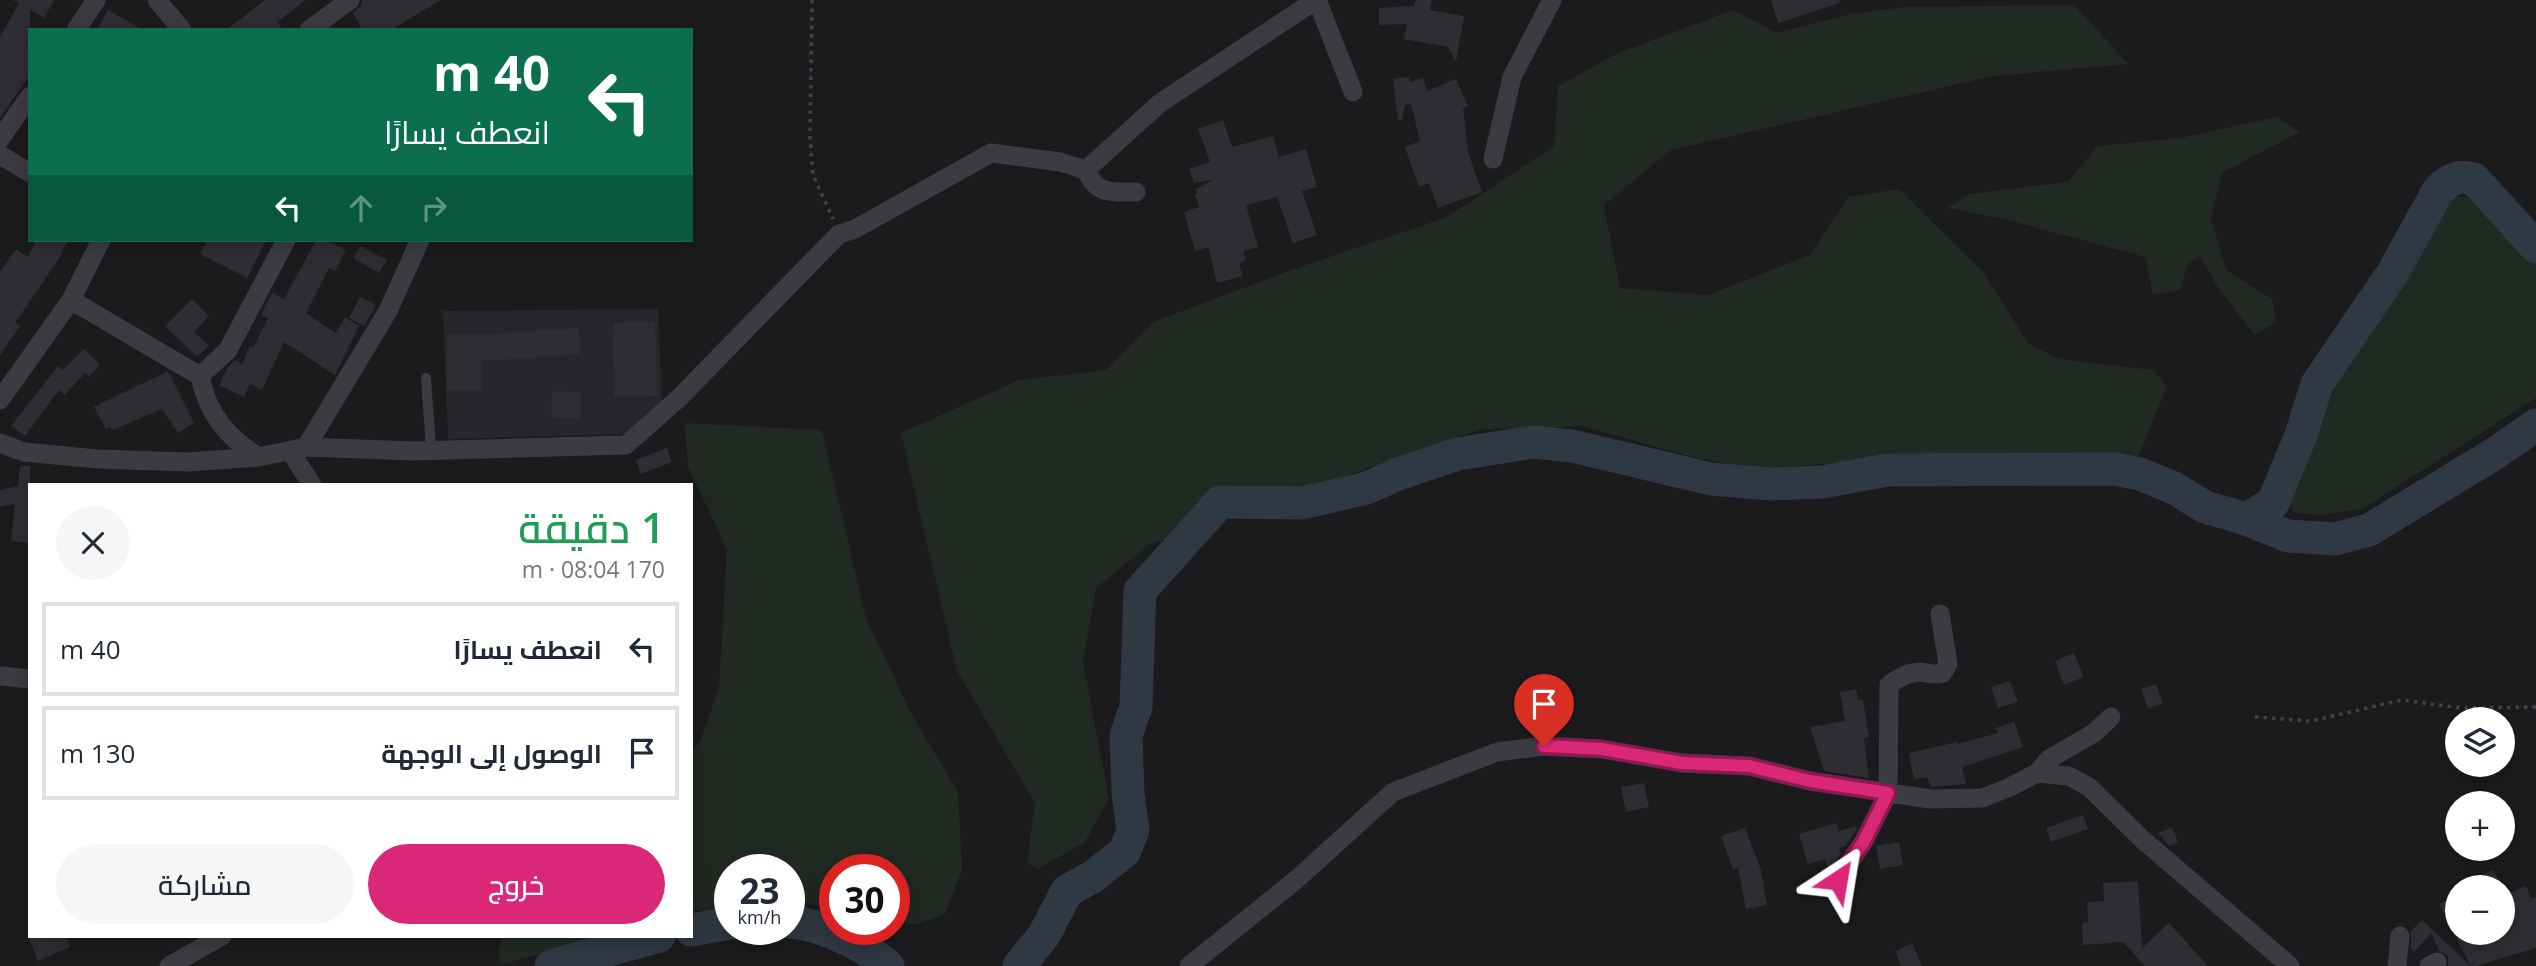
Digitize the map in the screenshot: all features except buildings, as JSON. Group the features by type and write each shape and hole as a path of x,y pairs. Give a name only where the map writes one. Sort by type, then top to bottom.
{"street":[{"path":"77,28 96,0"},
{"path":"157,0 179,28"},
{"path":"312,28 350,0"},
{"path":"1086,170 1160,103 1316,0 1353,92"},
{"path":"1493,159 1512,77 1552,0"},
{"path":"0,139 28,99"},
{"path":"0,443 24,452 97,459 188,462 259,457 298,449 431,450 626,445 679,398 839,234 855,229 991,153 1060,162 1086,170"},
{"path":"0,155 28,172"},
{"path":"1086,170 1091,183 1107,192 1136,192"},
{"path":"0,400 71,300 100,242"},
{"path":"200,376 228,350 285,242"},
{"path":"298,449 388,311 419,242"},
{"path":"71,300 200,376 204,397 219,421 236,444 259,457"},
{"path":"298,449 311,483"},
{"path":"1838,880 1864,841 1888,793 1889,685 1901,675 1918,672 1937,675 1943,673 1948,664 1940,614"},
{"path":"0,676 28,679"},
{"path":"1189,966 1297,879 1393,792 1497,752 1544,746 1602,749 1682,763 1749,766 1810,781 1930,799 1982,798 2008,789 2037,773 2049,759 2094,733 2111,717"},
{"path":"2037,773 2069,776 2089,787 2143,840 2290,966"},
{"path":"2397,966 2400,936"},
{"path":"169,966 218,938"}],"lane":[{"path":"426,378 431,450"}],"path":[{"path":"812,0 810,136 813,175 839,234"},
{"path":"2255,717 2311,721 2402,700 2462,708 2536,707"}],"shaded area":[{"path":"2074,5 2129,64 1993,76 1671,150 1604,205 1620,288 1708,295 1810,255 1848,197 1899,189 1984,273 2028,343 2058,359 2153,370 2167,386 2137,460 1899,457 1766,469 1696,458 1582,426 1478,430 1150,544 1096,588 1083,662 1109,798 1085,842 1038,869 1027,863 1035,803 957,671 901,433 1019,380 1106,370 1153,322 1286,272 1447,217 1554,146 1558,86 1616,54 1733,10 1777,33 1850,14 1904,7"},
{"path":"2276,117 2300,132 2222,173 2211,219 2226,270 2272,299 2276,322 2255,335 2218,288 2200,256 2187,265 2180,290 2153,295 2145,257 2008,220 1948,208 1969,194 2068,182 2097,146 2181,138"},
{"path":"2466,196 2536,257 2536,398 2362,509 2319,515 2293,512 2291,504 2294,464 2325,383 2394,282 2446,198"},
{"path":"658,309 662,402 626,434 448,439 443,311"},
{"path":"685,423 822,430 866,618 912,715 958,792 962,870 945,914 915,925 910,924 910,854 819,854 819,906 805,903 805,854 714,854 714,909 693,911 693,747 699,744 719,688 727,549 688,467"},
{"path":"502,938 595,938 500,965 498,952"}],"waterway":[{"path":"1019,966 1044,935 1067,891 1094,876 1125,851 1133,830 1128,794 1126,735 1136,707 1140,591 1220,502 1302,503 1367,488 1398,474 1457,454 1534,442 1572,446 1711,479 1770,484 1822,482 1887,470 2115,469 2140,474 2174,488 2205,507 2246,519 2273,503 2301,435 2317,384 2392,274 2442,187 2459,178 2474,179 2536,247"},
{"path":"2246,519 2288,536 2335,539 2369,530 2494,454 2536,425"},
{"path":"805,924 842,937 888,966"},
{"path":"693,930 714,926"},
{"path":"551,966 652,938"}],"route":[{"path":"1544,746 1602,749 1682,763 1749,766 1810,781 1888,793 1864,841 1838,880"}]}
